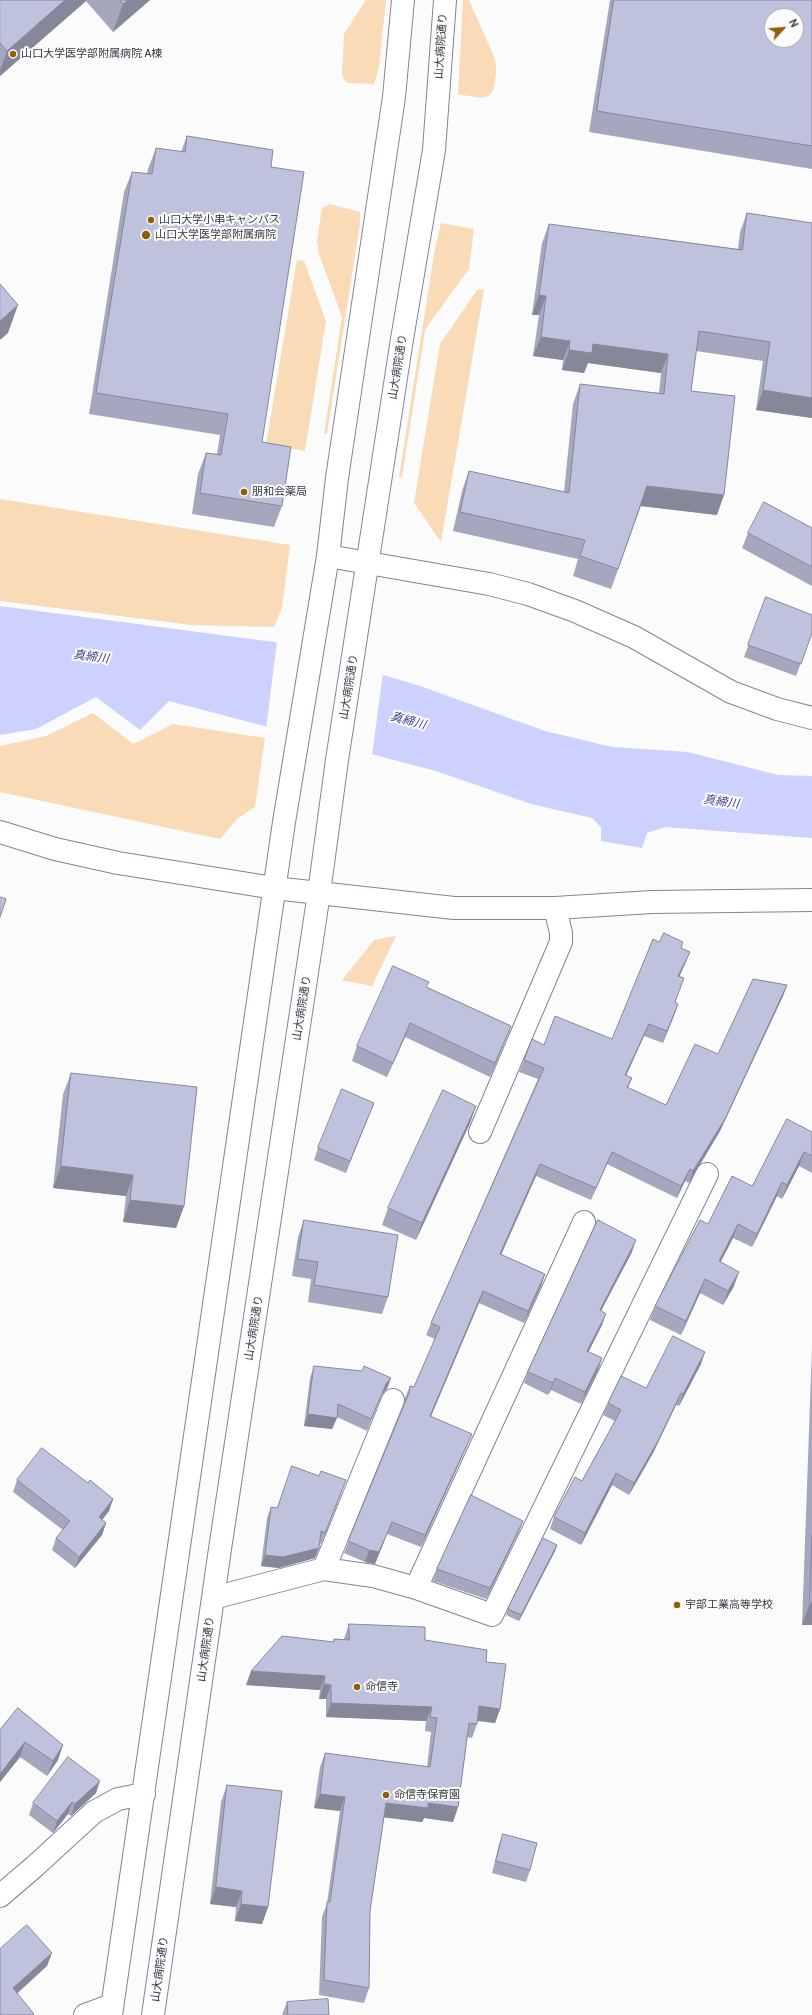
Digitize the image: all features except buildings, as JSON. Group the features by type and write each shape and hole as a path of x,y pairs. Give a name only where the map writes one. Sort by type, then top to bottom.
{"street":[{"path":"85,2015 111,2010 144,1794 274,888 328,556 337,478 394,97 403,0"},
{"name":"山大病院通り","path":"153,2015 213,1598 319,893 337,760 402,338 434,150 445,0"},
{"path":"328,556 489,584 528,594 575,611 634,637 731,692 777,709 812,718"},
{"path":"0,832 55,849 118,863 274,888 454,908 555,908 652,902 812,900"},
{"path":"480,1132 561,942 561,933 555,908"},
{"path":"213,1598 324,1569 373,1576 416,1588 492,1615 707,1174"},
{"path":"416,1588 584,1222"},
{"path":"324,1569 393,1400"},
{"path":"0,1896 34,1868 94,1812 118,1798 144,1794"}],"shaded area":[{"path":"366,0 386,0 379,67 374,84 347,83 342,75 344,34"},
{"path":"463,0 469,0 496,62 494,89 491,94 482,98 458,94"},
{"path":"330,204 360,212 360,224 327,434 324,434 342,317 319,254 317,241 322,208"},
{"path":"441,223 474,229 469,269 425,331 402,477 399,477 435,248"},
{"path":"297,260 304,261 326,321 305,451 266,444"},
{"path":"478,289 484,290 441,542 414,503 440,344"},
{"path":"0,499 290,545 282,608 274,627 192,625 0,601"},
{"path":"93,713 133,744 173,724 265,738 255,807 237,819 220,839 0,792 0,746 46,736"},
{"path":"396,936 372,986 342,980 374,940"}],"water":[{"name":"真締川","path":"0,606 274,642 420,686 545,731 612,747 688,752 778,775 812,776 812,838 665,827 647,833 642,848 601,841 601,827 592,818 531,804 436,771 169,701 140,730 96,697 36,729 0,735"}],"pier":[{"path":"277,641 383,673 372,756 266,729"}],"place":[{"name":"山口大学医学部附属病院 A棟","path":"13,54"},
{"name":"山口大学小串キャンパス","path":"151,220"},
{"name":"山口大学医学部附属病院","path":"146,235"},
{"name":"朋和会薬局","path":"244,492"},
{"name":"宇部工業高等学校","path":"677,1605"},
{"name":"命信寺","path":"357,1687"},
{"name":"命信寺保育園","path":"386,1795"}]}
